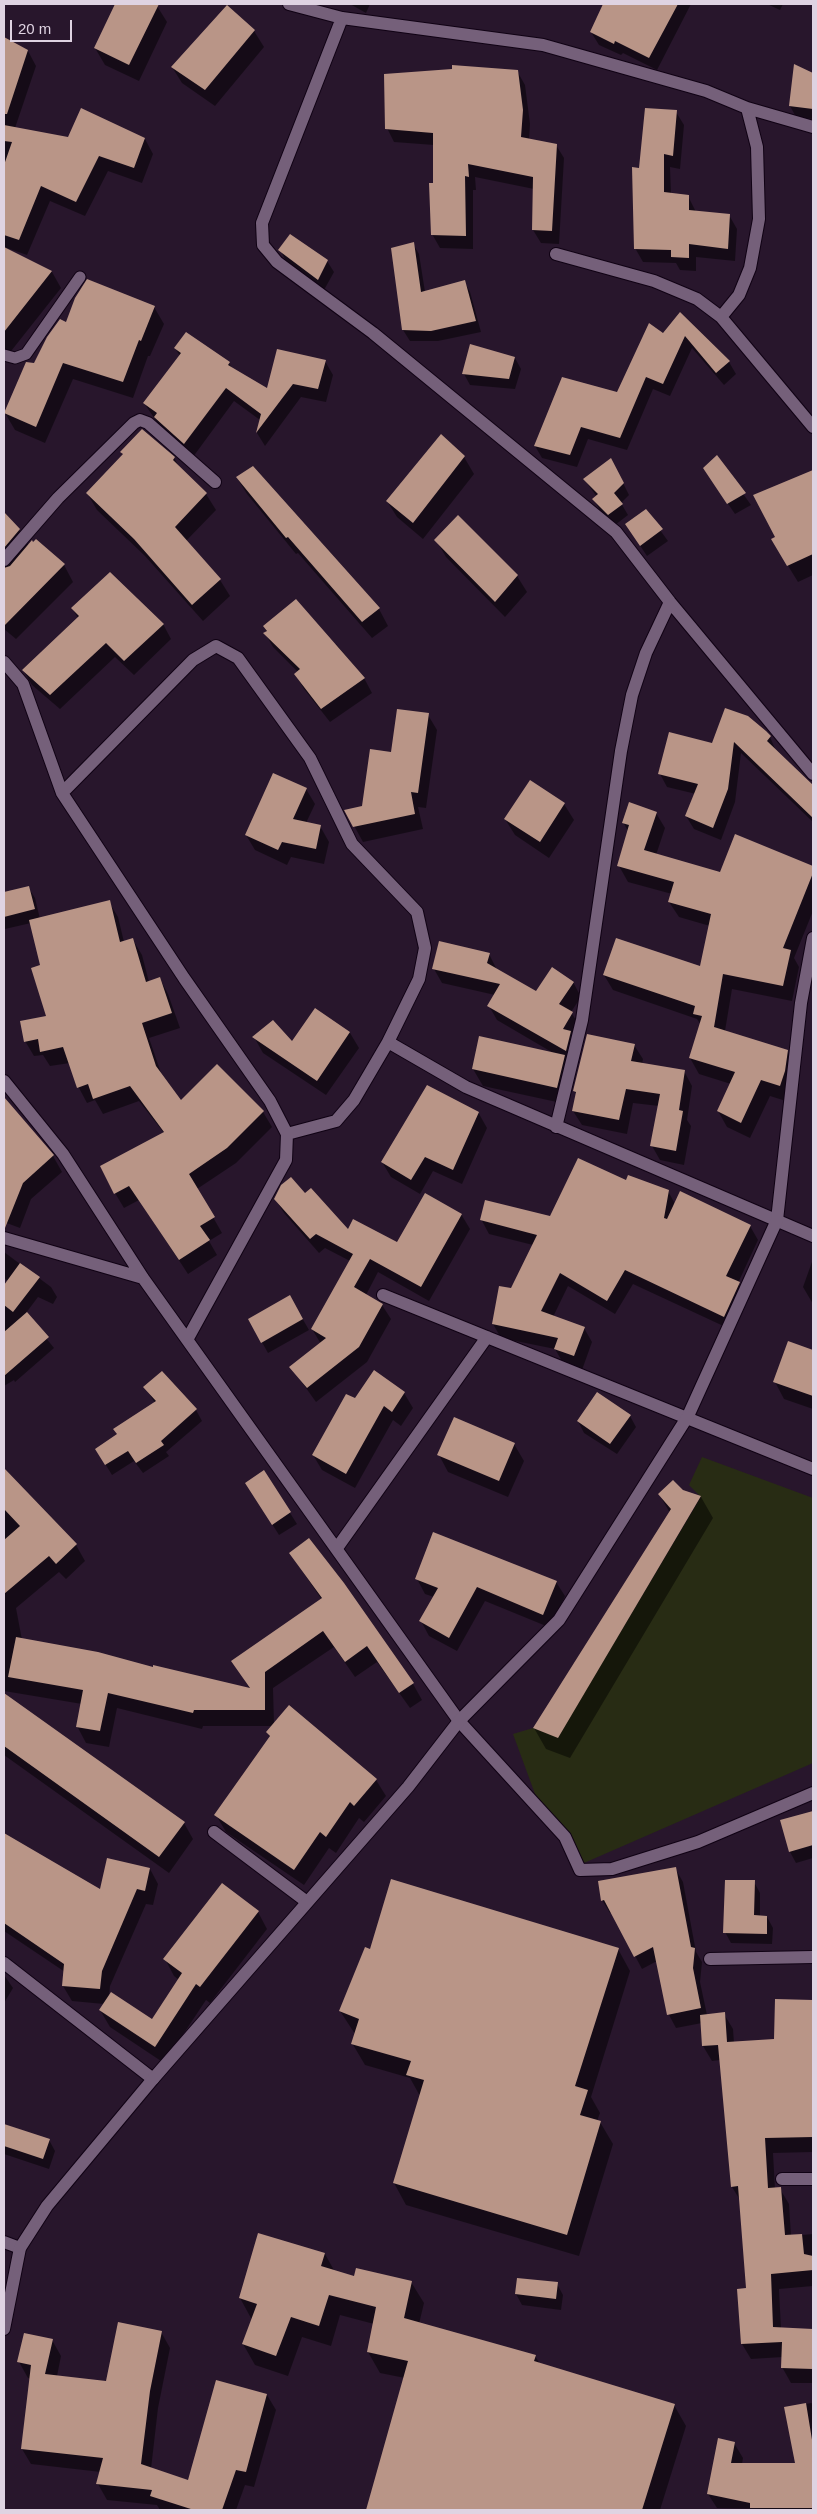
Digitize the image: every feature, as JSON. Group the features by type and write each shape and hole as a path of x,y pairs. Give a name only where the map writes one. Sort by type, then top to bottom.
{"street":[{"path":"289,4 342,18 543,45 706,91 747,108 813,127"},
{"path":"342,18 262,224 263,245 277,262 372,332 616,532 670,602 813,774"},
{"path":"721,317 739,295 750,268 758,219 757,148 747,108"},
{"path":"556,254 654,281 697,299 721,317 813,427"},
{"path":"4,560 58,498 134,423 140,420 148,423 215,482"},
{"path":"556,1127 582,1020 632,695 646,653 670,602"},
{"path":"62,793 193,660 216,646 238,658 310,758 352,844 417,912 425,948 419,979 388,1042 354,1100 336,1121 287,1134"},
{"path":"4,662 23,684 62,793 184,978 270,1101 287,1134 286,1160 188,1338"},
{"path":"4,2329 20,2248 47,2206 153,2079 408,1787 459,1721 559,1620 688,1416 777,1220 800,1003 813,938"},
{"path":"388,1042 466,1087 813,1236"},
{"path":"4,1081 63,1154 143,1278 188,1338 459,1721 565,1837 580,1870 612,1869 698,1842 813,1793"},
{"path":"4,1238 143,1278"},
{"path":"383,1295 688,1416 813,1469"},
{"path":"337,1548 487,1337"},
{"path":"214,1832 307,1902"},
{"path":"710,1958 813,1957"},
{"path":"4,1962 153,2079"},
{"path":"782,2179 813,2179"},
{"path":"4,2242 20,2248"}],"lane":[{"path":"4,355 15,358 26,354 80,277"}],"green space":[{"path":"702,1457 813,1498 813,1763 584,1863 535,1794 513,1734 533,1728 558,1737 701,1497 689,1485"}],"building":[{"path":"115,4 159,4 129,65 94,48"},
{"path":"603,4 678,4 649,58 615,41 614,44 590,32"},
{"path":"227,5 255,30 205,90 171,67"},
{"path":"4,37 28,50 7,114 4,114"},
{"path":"794,64 813,73 813,109 789,106"},
{"path":"452,65 518,70 523,110 521,137 557,144 552,231 532,230 533,177 468,164 469,177 465,176 466,236 431,235 429,183 433,183 433,133 385,129 384,74 452,69"},
{"path":"81,108 145,138 134,168 99,156 76,202 41,186 19,240 4,235 4,165 12,142 4,141 4,125 68,137"},
{"path":"645,108 677,110 673,156 664,154 664,192 689,195 689,210 730,214 728,249 689,244 689,258 671,257 671,250 634,249 632,167 639,168"},
{"path":"290,234 328,260 318,280 278,250"},
{"path":"414,242 421,292 465,280 476,321 431,331 402,330 391,248"},
{"path":"4,247 52,271 4,332"},
{"path":"87,279 155,306 141,341 139,340 123,382 63,363 36,427 4,413 26,362 34,363 47,337 60,319 66,322 75,298"},
{"path":"680,312 730,361 716,373 685,336 663,384 646,377 620,438 581,427 570,455 534,446 562,377 617,392 649,323 663,333"},
{"path":"186,332 230,362 228,365 267,388 277,349 326,360 318,389 293,384 256,433 261,414 226,388 184,444 154,417 157,413 143,403 181,353 174,348"},
{"path":"470,344 515,357 509,379 462,374"},
{"path":"142,429 175,457 173,460 207,493 175,527 221,579 192,605 134,539 86,493 123,454 120,452"},
{"path":"441,434 465,456 413,523 386,501"},
{"path":"717,455 746,493 727,504 703,468"},
{"path":"611,458 624,483 614,493 623,504 608,515 592,499 598,494 583,479"},
{"path":"253,466 380,608 362,622 288,537 286,538 236,477"},
{"path":"813,470 813,554 787,566 771,539 775,537 753,495"},
{"path":"646,509 663,529 640,546 625,524"},
{"path":"4,512 20,529 4,548"},
{"path":"458,515 518,575 495,602 434,540"},
{"path":"36,539 65,564 4,626 4,568 10,566 32,540 33,542"},
{"path":"110,572 164,624 124,661 106,643 50,695 22,670 79,616 71,608"},
{"path":"296,599 365,678 321,709 294,674 300,669 263,633 267,631 263,626"},
{"path":"725,708 748,716 766,731 771,736 767,741 813,785 813,818 734,742 728,789 713,828 685,816 698,784 658,774 669,732 712,743"},
{"path":"397,709 429,713 418,793 411,792 415,814 353,827 344,810 362,806 370,749 391,752"},
{"path":"273,773 307,788 293,819 321,825 316,849 282,842 278,850 245,835"},
{"path":"530,780 565,803 540,842 504,819"},
{"path":"629,802 657,812 644,850 720,872 735,834 813,866 813,873 783,948 791,950 783,986 723,974 714,1027 788,1050 785,1071 780,1086 761,1080 741,1123 717,1111 735,1072 689,1058 702,1016 693,1014 695,1006 603,975 616,938 700,966 711,914 668,902 674,882 617,866 629,825 622,823"},
{"path":"29,886 35,909 4,917 4,892"},
{"path":"110,900 120,942 133,938 146,982 160,977 172,1013 142,1023 156,1066 181,1100 217,1064 264,1111 227,1148 189,1174 215,1217 200,1226 210,1240 179,1260 129,1186 114,1194 100,1166 164,1132 130,1086 93,1099 88,1084 77,1088 63,1047 40,1052 38,1039 24,1042 20,1021 46,1016 31,968 40,965 29,920"},
{"path":"439,941 490,953 487,963 536,991 552,967 574,982 559,1004 573,1012 563,1029 571,1031 566,1051 487,1006 500,984 432,969"},
{"path":"315,1008 350,1032 317,1081 252,1037 273,1020 292,1041"},
{"path":"587,1034 635,1044 631,1061 685,1070 679,1110 683,1111 676,1151 650,1146 660,1094 626,1089 619,1120 572,1111 576,1092 573,1091"},
{"path":"479,1036 565,1055 557,1088 472,1069"},
{"path":"427,1085 479,1112 453,1170 425,1157 411,1180 381,1162"},
{"path":"4,1097 54,1155 23,1183 5,1228"},
{"path":"578,1158 626,1180 628,1175 669,1190 664,1218 667,1219 680,1191 751,1225 726,1276 740,1282 724,1317 625,1270 607,1301 560,1273 541,1311 585,1327 574,1356 554,1349 558,1338 492,1324 499,1286 511,1288 537,1235 480,1220 485,1200 550,1216"},
{"path":"291,1177 305,1193 311,1188 348,1229 353,1219 397,1242 425,1193 462,1214 421,1287 370,1259 354,1287 383,1304 359,1347 307,1388 289,1367 326,1338 311,1329 353,1254 316,1234 310,1239 274,1199 281,1185"},
{"path":"20,1263 40,1277 13,1312 4,1305 4,1285"},
{"path":"290,1295 303,1319 261,1343 248,1319"},
{"path":"27,1312 49,1337 4,1376 4,1332"},
{"path":"788,1341 813,1350 813,1396 773,1382"},
{"path":"374,1370 405,1392 392,1412 384,1406 346,1474 312,1455 346,1394 355,1398"},
{"path":"162,1371 197,1409 161,1441 164,1445 136,1463 128,1451 105,1465 95,1449 117,1434 113,1429 156,1401 143,1387"},
{"path":"597,1392 631,1415 610,1444 577,1421"},
{"path":"454,1417 515,1443 499,1481 437,1455"},
{"path":"4,1468 77,1544 56,1564 49,1556 4,1594 4,1540 20,1526 4,1509"},
{"path":"264,1470 291,1512 272,1525 245,1483"},
{"path":"673,1480 683,1490 701,1496 558,1738 533,1728 671,1509 658,1494"},
{"path":"433,1532 557,1581 543,1615 477,1587 449,1638 419,1621 438,1588 415,1579"},
{"path":"309,1538 344,1583 414,1683 399,1693 367,1646 345,1662 323,1631 265,1672 265,1710 194,1710 193,1713 108,1693 100,1731 76,1727 83,1690 8,1677 16,1637 98,1652 153,1667 153,1665 250,1688 231,1661 322,1598 289,1553"},
{"path":"4,1693 185,1822 159,1857 4,1746"},
{"path":"289,1705 377,1779 354,1806 350,1802 326,1837 320,1832 294,1870 214,1815 270,1736 266,1732"},
{"path":"813,1811 813,1845 789,1852 780,1820"},
{"path":"4,1833 100,1889 107,1858 150,1868 145,1891 137,1889 102,1971 100,1989 62,1986 64,1964 4,1923"},
{"path":"676,1867 691,1947 695,1948 693,1968 701,2008 667,2015 653,1947 634,1957 604,1900 601,1901 598,1881"},
{"path":"391,1879 619,1948 575,2086 588,2090 580,2115 601,2121 567,2235 393,2183 424,2080 406,2075 411,2061 351,2044 359,2019 339,2011 365,1947 370,1949"},
{"path":"725,1880 755,1880 754,1915 767,1916 767,1934 723,1933"},
{"path":"222,1883 259,1911 200,1987 196,1984 155,2047 99,2010 111,1992 152,2019 182,1973 163,1959"},
{"path":"775,1999 813,2000 813,2137 765,2138 768,2188 781,2187 785,2235 802,2234 804,2254 813,2256 813,2270 771,2274 773,2327 813,2329 813,2369 781,2368 782,2342 741,2344 737,2289 746,2288 738,2186 731,2187 718,2045 702,2046 700,2015 725,2012 727,2042 774,2039"},
{"path":"4,2124 50,2139 43,2159 4,2146"},
{"path":"258,2233 325,2253 321,2266 354,2276 356,2268 412,2281 404,2318 536,2355 534,2361 675,2404 642,2510 366,2510 408,2361 367,2352 376,2307 329,2295 319,2326 291,2317 276,2356 242,2344 257,2304 239,2298"},
{"path":"517,2278 558,2282 556,2299 515,2294"},
{"path":"118,2322 162,2331 150,2391 141,2464 188,2480 216,2380 267,2394 246,2472 236,2470 222,2510 194,2510 150,2496 152,2490 96,2484 103,2458 21,2449 31,2365 17,2362 24,2333 53,2339 45,2374 106,2381"},
{"path":"806,2403 813,2446 813,2508 750,2508 750,2503 707,2494 718,2438 735,2442 731,2463 795,2463 784,2407"}]}
